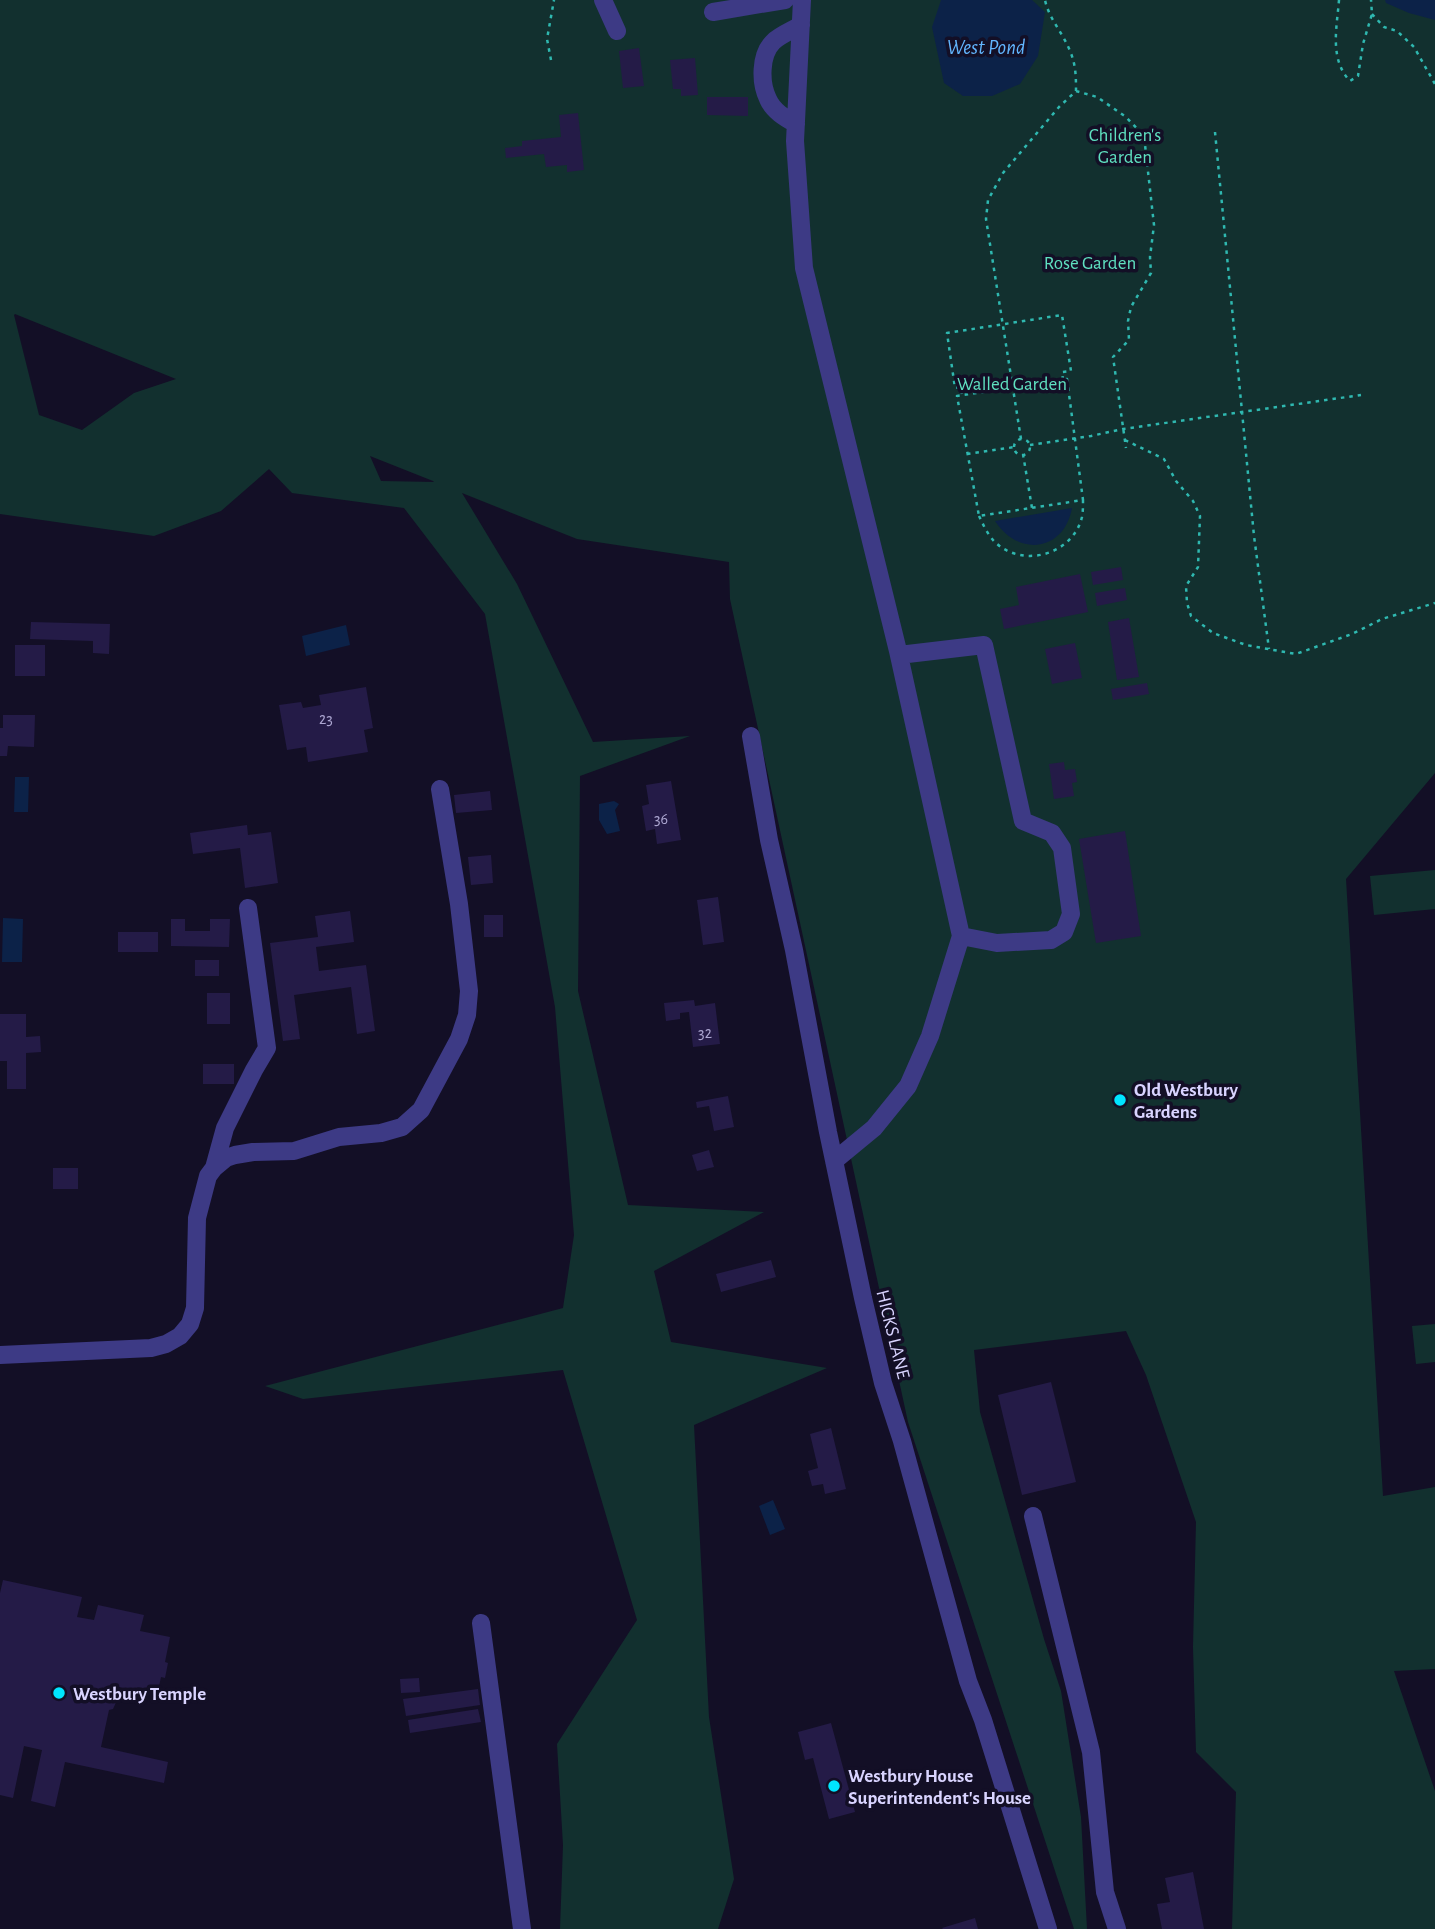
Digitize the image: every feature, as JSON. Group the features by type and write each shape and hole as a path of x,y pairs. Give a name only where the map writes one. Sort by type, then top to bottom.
{"street":[{"path":"603,0 617,31"},
{"path":"713,12 785,0"},
{"path":"803,0 795,141 804,268 899,655 961,936 930,1036 908,1086 874,1128 834,1161"},
{"path":"796,124 780,115 768,100 764,83 764,57 774,42 801,24"},
{"path":"899,655 984,645 1023,821 1052,833 1062,848 1071,914 1064,932 1051,940 997,943 961,936"},
{"name":"HICKS LANE","path":"751,736 769,840 794,950 834,1161 883,1383 968,1681 984,1720 1048,1929"},
{"path":"0,1355 151,1348 180,1336 190,1324 195,1308 197,1218 208,1176 214,1168 226,1158 235,1155 294,1151 339,1137 381,1132 402,1126 421,1110 459,1038 467,1014 469,991 459,904 440,789"},
{"path":"214,1168 225,1128 267,1048 248,908"},
{"path":"1033,1516 1091,1752 1105,1892 1116,1929"},
{"path":"481,1623 522,1929"}],"path":[{"path":"551,60 547,39 554,0"},
{"path":"1021,439 986,219 988,200 1003,173 1076,91 1076,68 1070,49 1047,9 1045,0"},
{"path":"1339,0 1335,48 1343,73 1350,81 1358,76 1363,44 1372,14 1370,0"},
{"path":"1372,14 1384,27 1397,31 1414,47 1435,84"},
{"path":"1076,91 1097,97 1126,117 1144,136 1154,225 1151,273 1131,307 1128,321 1129,340 1113,357 1126,448"},
{"path":"1215,132 1254,536 1269,649"},
{"path":"962,395 961,387 955,388 947,333 1062,315 1071,371 1062,372 1063,380"},
{"path":"1067,380 1083,500 1082,516 1075,533 1060,548 1039,556 1017,555 1006,550 995,543 985,530 979,516 957,396 1012,388 1067,380"},
{"path":"1030,445 1241,411 1361,395"},
{"path":"1021,439 1030,445"},
{"path":"1021,439 1015,447 1017,452 1028,452 1030,445"},
{"path":"1125,440 1164,459 1200,516 1198,567 1186,586 1187,603 1191,616 1213,633 1246,645 1296,654 1352,635 1382,619 1435,603"},
{"path":"967,454 1015,447"},
{"path":"1023,454 1032,508"},
{"path":"979,516 1083,500"}],"green space":[{"name":"Old Westbury Gardens","path":"0,0 1435,0 1435,773 1346,879 1383,1496 1435,1487 1435,1669 1394,1671 1435,1791 1435,1929 1232,1929 1236,1792 1196,1752 1193,1647 1196,1522 1146,1375 1126,1331 974,1350 980,1412 1061,1691 1081,1817 1087,1929 1074,1929 908,1422 730,599 729,562 577,539 462,493 517,584 593,742 690,736 580,776 578,991 628,1205 764,1212 654,1271 671,1342 827,1368 694,1425 709,1717 734,1879 718,1929 560,1929 563,1845 557,1744 637,1620 563,1370 303,1399 265,1386 563,1308 574,1235 555,1007 485,614 404,508 292,493 269,469 221,511 154,536 0,514","holes":["15,314 176,379 134,393 82,430 39,415","370,456 433,481 434,482 381,481"]},
{"path":"1435,870 1435,909 1374,915 1370,876"},
{"path":"1435,1324 1435,1362 1416,1364 1412,1326"}],"water":[{"name":"West Pond","path":"941,0 1032,0 1045,12 1038,56 1020,84 992,96 963,96 944,83 932,27"},
{"path":"1385,0 1435,0 1435,20 1409,13 1386,3"},
{"path":"1072,508 1060,534 1039,544 1016,540 1005,533 995,521"},
{"path":"346,625 350,645 306,656 302,636"},
{"path":"15,777 29,777 28,812 14,812"},
{"path":"614,801 619,804 615,810 620,831 607,834 599,820 599,804"},
{"path":"3,918 23,919 22,962 2,962"},
{"path":"773,1500 785,1529 770,1535 759,1506"}],"building":[{"path":"639,48 644,86 623,88 619,51"},
{"path":"695,58 698,95 681,96 681,89 673,89 670,60"},
{"path":"707,97 748,97 748,116 707,115"},
{"path":"578,113 584,170 567,172 567,165 546,167 544,154 506,158 505,148 522,146 522,141 561,137 559,115"},
{"path":"1121,567 1123,580 1093,585 1091,572"},
{"path":"1080,574 1088,612 1004,629 1000,609 1019,605 1016,587"},
{"path":"1125,588 1127,600 1097,606 1095,593"},
{"path":"1129,618 1139,677 1117,680 1108,622"},
{"path":"31,622 110,624 109,654 93,653 93,641 30,639"},
{"path":"1075,643 1082,678 1052,684 1045,649"},
{"path":"15,645 45,645 45,676 15,676"},
{"path":"1147,683 1149,694 1113,700 1111,689"},
{"path":"366,687 373,728 364,730 368,752 308,762 306,747 287,750 279,705 301,702 303,708 321,705 319,695"},
{"path":"3,715 35,715 34,747 8,746 7,756 0,756"},
{"path":"1064,762 1065,770 1075,769 1077,782 1072,783 1074,796 1054,799 1049,764"},
{"path":"671,781 681,840 657,844 655,829 646,831 642,806 649,804 646,785"},
{"path":"490,791 492,810 456,813 454,795"},
{"path":"247,825 248,835 271,832 278,883 245,888 240,848 193,854 190,833"},
{"path":"1125,831 1141,936 1096,943 1079,839"},
{"path":"491,855 493,883 471,885 468,857"},
{"path":"718,897 724,942 703,945 697,900"},
{"path":"350,911 354,942 316,947 319,971 366,965 375,1031 357,1034 351,987 294,995 300,1039 283,1041 270,943 318,937 315,916"},
{"path":"484,915 503,915 503,937 484,937"},
{"path":"171,919 185,919 185,931 210,931 210,919 230,919 229,947 171,946"},
{"path":"118,932 158,932 158,952 118,952"},
{"path":"195,960 219,960 219,976 195,976"},
{"path":"207,993 230,993 230,1024 207,1024"},
{"path":"694,1000 695,1006 715,1003 720,1044 693,1047 689,1012 680,1013 680,1019 666,1021 664,1003"},
{"path":"0,1014 26,1014 26,1037 40,1036 41,1052 26,1053 26,1089 7,1089 7,1061 0,1061"},
{"path":"203,1064 234,1064 234,1084 203,1084"},
{"path":"728,1096 734,1127 714,1131 709,1106 697,1108 696,1102"},
{"path":"709,1150 714,1167 697,1171 692,1155"},
{"path":"53,1168 78,1168 78,1189 53,1189"},
{"path":"771,1260 776,1277 721,1292 716,1274"},
{"path":"1051,1382 1076,1482 1022,1495 998,1395"},
{"path":"831,1428 846,1489 825,1494 823,1484 812,1486 808,1471 818,1468 810,1434"},
{"name":"Westbury Temple","path":"3,1580 82,1597 77,1617 94,1620 98,1605 144,1615 140,1631 170,1637 165,1678 161,1677 157,1696 115,1686 118,1698 113,1709 109,1710 101,1747 168,1762 164,1783 65,1762 55,1807 31,1801 42,1750 24,1746 13,1798 0,1795 0,1593"},
{"path":"419,1678 420,1692 401,1693 400,1679"},
{"path":"478,1689 480,1705 406,1716 403,1699"},
{"path":"478,1709 481,1722 410,1733 408,1720"},
{"name":"Westbury House Superintendent's House","path":"831,1723 855,1812 829,1819 813,1758 805,1760 798,1732"},
{"path":"1193,1872 1204,1929 1162,1929 1157,1904 1170,1902 1165,1878"},
{"path":"975,1918 978,1929 942,1928"}],"place":[{"name":"Old Westbury Gardens","path":"1120,1100"},
{"name":"Westbury Temple","path":"59,1693"},
{"name":"Westbury House Superintendent's House","path":"834,1786"}],"park label":[{"name":"Children's Garden","path":"1125,145"},
{"name":"Rose Garden","path":"1090,262"},
{"name":"Walled Garden","path":"1012,383"}]}
